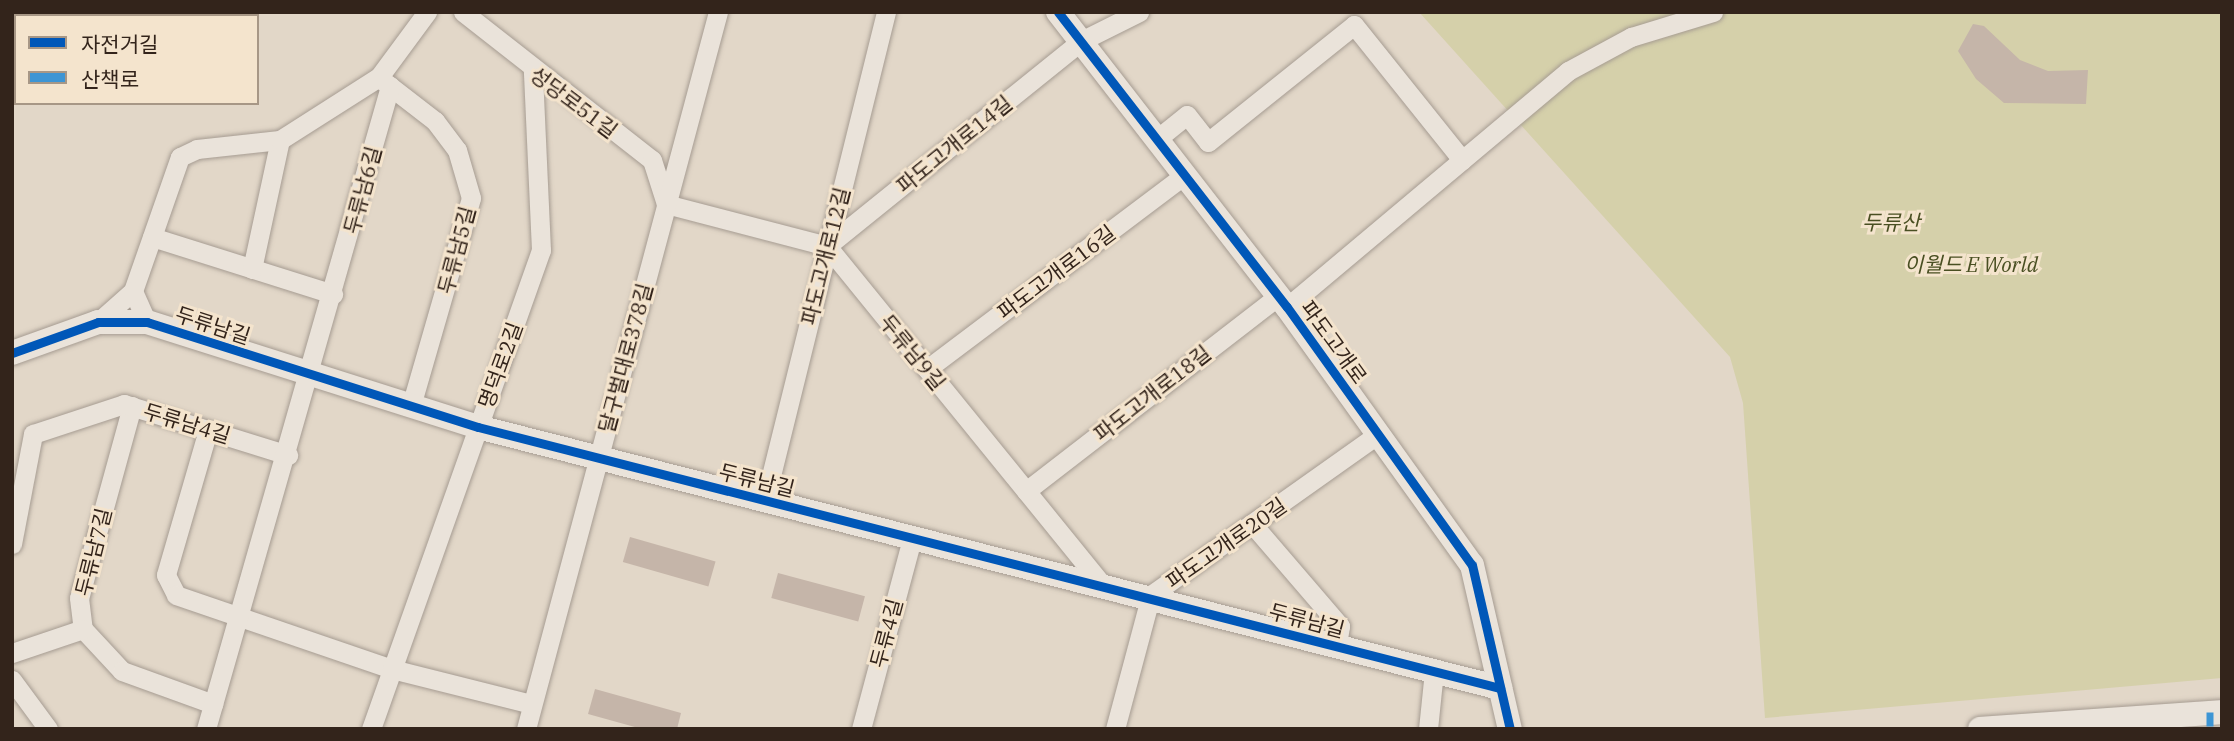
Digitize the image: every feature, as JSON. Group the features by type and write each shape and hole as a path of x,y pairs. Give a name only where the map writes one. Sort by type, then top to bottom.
{"street":[{"name":"두류남6길","path":"310,374 333,295 384,81 427,12"},
{"name":"성당로51길","path":"463,12 533,71 652,160 666,204"},
{"name":"달구벌대로378길","path":"526,729 718,12"},
{"name":"파도고개로12길","path":"765,500 886,12"},
{"name":"파도고개로","path":"1058,12 1283,302 1472,565 1510,729"},
{"name":"파도고개로14길","path":"827,246 1081,41 1139,12"},
{"name":"파도고개로18길","path":"1026,491 1283,302 1601,50 1713,12"},
{"path":"1157,139 1187,115 1208,142 1349,19 1462,160"},
{"name":"명덕로2길","path":"371,729 541,250 533,71"},
{"path":"98,322 133,291 180,157 197,149 280,140 384,81"},
{"name":"두류남5길","path":"384,81 435,121 457,150 471,198 411,406"},
{"path":"252,269 280,140"},
{"name":"파도고개로16길","path":"927,369 1184,175"},
{"path":"666,204 827,246"},
{"path":"152,237 333,295"},
{"name":"두류남9길","path":"827,246 1103,586"},
{"path":"133,291 147,322"},
{"name":"두류남길","path":"12,353 98,322 147,322 478,427 1151,596 1500,688"},
{"path":"206,729 310,374"},
{"name":"두류남4길","path":"12,544 33,434 132,406 288,454"},
{"name":"두류남7길","path":"83,629 79,598 132,406"},
{"path":"208,430 166,575 176,595 239,619 392,669 531,704"},
{"name":"파도고개로20길","path":"1115,729 1151,596 1254,526 1378,433"},
{"name":"두류남길","path":"1254,526 1340,626 1337,646"},
{"name":"두류4길","path":"861,729 912,538"},
{"path":"12,653 83,629 122,671 213,704"},
{"path":"1428,729 1434,671"},
{"path":"12,681 48,729"},
{"path":"1980,729 2214,718"}],"green space":[{"name":"이월드 E World","path":"1419,12 2222,12 2222,678 1765,718 1743,403 1730,357"}],"building":[{"path":"1973,24 1984,26 2020,60 2048,71 2088,70 2086,104 2004,103 1976,79 1958,51"},
{"path":"630,537 716,562 708,587 623,562"},
{"path":"778,573 865,596 858,621 771,598"},
{"path":"595,689 681,713 677,729 642,729 588,714"}],"marked path":[{"path":"2210,712 2210,729"}],"cycle path":[{"path":"1058,12 1287,307 1472,565 1510,729"},
{"path":"12,353 98,322 147,322 478,427 1500,688"}],"park label":[{"name":"두류산","path":"1891,222"}]}
